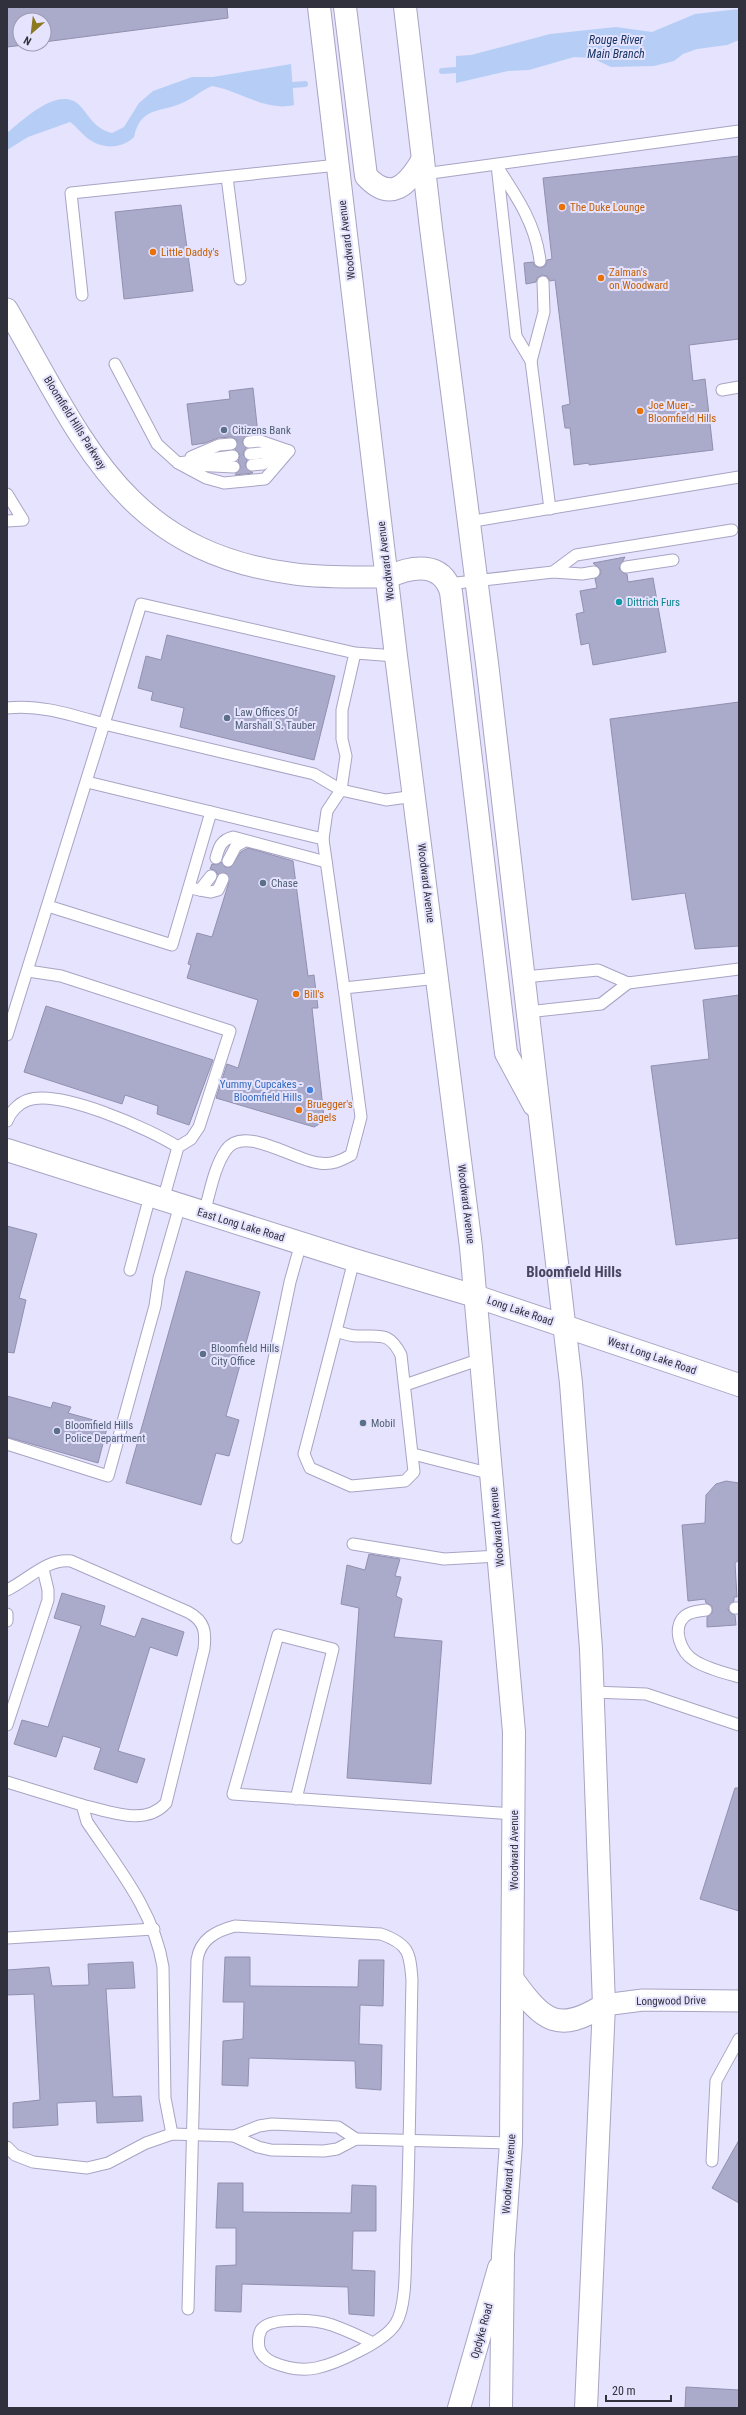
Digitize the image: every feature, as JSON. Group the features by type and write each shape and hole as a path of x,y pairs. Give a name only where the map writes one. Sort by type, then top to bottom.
{"main road":[{"name":"Woodward Avenue","path":"319,7 388,577 396,656 438,978 475,1296 514,1732 514,1981 511,2143 503,2254 501,2408"},
{"path":"346,7 366,176 376,186 389,190 402,186 424,166"},
{"path":"405,7 524,977 571,1383 593,1692 604,2005 586,2408"},
{"path":"388,577 417,567 438,573 447,580 506,1053 540,1115"},
{"name":"East Long Lake Road","path":"7,1150 354,1260 475,1296"},
{"name":"Long Lake Road","path":"475,1296 565,1326"},
{"name":"West Long Lake Road","path":"565,1326 739,1384"},
{"path":"514,1981 534,2008 548,2016 565,2021 583,2018 604,2005"},
{"name":"Opdyke Road","path":"460,2408 503,2254"}],"street":[{"name":"Bloomfield Hills Parkway","path":"7,309 69,416 104,470 133,503 163,528 202,549 253,566 295,574 388,577"},
{"name":"Longwood Drive","path":"604,2005 643,2000 739,2001"}],"lane":[{"path":"424,166 497,166 739,131"},
{"path":"82,295 71,193 338,165"},
{"path":"497,166 521,204 531,224 538,244 540,261"},
{"path":"497,166 516,336 531,361"},
{"path":"227,177 240,279"},
{"path":"543,282 544,312 531,361 550,509"},
{"path":"115,364 157,444 178,463 206,478 224,483 265,479 289,451"},
{"path":"722,390 739,388"},
{"path":"249,442 260,441 289,451"},
{"path":"178,463 219,445 232,444"},
{"path":"251,459 263,464 289,451"},
{"path":"178,463 233,456"},
{"path":"178,463 222,468 234,467"},
{"path":"468,522 739,477"},
{"path":"7,494 23,520 7,521"},
{"path":"553,572 576,555 732,530"},
{"path":"626,567 672,560"},
{"path":"448,584 476,583 553,572 582,574 594,572"},
{"path":"7,1036 141,604 355,653 396,656"},
{"path":"204,1213 221,1160 226,1149 235,1141 249,1140 318,1163 335,1163 351,1155 361,1117 323,839 327,811 341,790 346,756 342,739 342,710 355,653"},
{"path":"7,708 21,706 66,713 104,724 314,774 341,790 386,800 415,796"},
{"path":"87,782 323,839"},
{"path":"48,906 172,945 195,889 211,812"},
{"path":"216,858 220,846 226,839 232,837 326,862"},
{"path":"228,861 236,846 245,840"},
{"path":"195,889 211,876"},
{"path":"195,889 211,892 218,890 223,879"},
{"path":"524,977 598,970 628,983 739,969"},
{"path":"28,971 61,976 230,1030 199,1127 191,1139 178,1147 164,1200 130,1270"},
{"path":"344,988 438,978"},
{"path":"528,1012 601,1004 628,983"},
{"path":"7,1121 17,1107 27,1100 41,1098 64,1101 110,1115 144,1128 178,1147"},
{"path":"7,1444 108,1476 155,1306 159,1278 164,1200"},
{"path":"237,1538 290,1282 300,1243"},
{"path":"336,1331 355,1336 382,1336 394,1342 401,1354 414,1472 405,1482 351,1486 310,1468 304,1454 354,1260"},
{"path":"405,1385 481,1359"},
{"path":"413,1454 492,1474"},
{"path":"353,1544 444,1559 499,1556"},
{"path":"7,1590 61,1559 71,1561 188,1612 201,1621 205,1632 204,1650 166,1803 153,1813 138,1816 82,1805 7,1782"},
{"path":"7,1725 48,1600 48,1590 43,1569"},
{"path":"706,1610 693,1611 681,1620 678,1631 680,1644 694,1661 739,1677"},
{"path":"7,1614 7,1620"},
{"path":"296,1799 333,1649 278,1636 233,1794 296,1799 514,1814"},
{"path":"593,1692 646,1694 739,1725"},
{"path":"82,1805 87,1822 140,1900 154,1929 163,1967 165,2098 172,2134"},
{"path":"188,2309 198,1953 201,1946 211,1936 222,1929 235,1926 376,1934 392,1938 402,1944 409,1954 412,1980 409,2140 402,2306 394,2328 373,2343 333,2362 316,2368 298,2369 280,2366 268,2360 260,2352 258,2343 260,2332 264,2325 273,2322 295,2321 330,2324 373,2343"},
{"path":"7,1938 154,1929"},
{"path":"712,2161 716,2081 739,2038"},
{"path":"234,2136 259,2126 272,2124 338,2127 356,2139"},
{"path":"7,2147 15,2155 33,2162 73,2168 94,2168 108,2163 159,2137 172,2134 234,2136 258,2147 286,2151 324,2152 337,2149 356,2139 511,2143"}],"water":[{"name":"Rouge River Main Branch","path":"739,9 739,40 727,45 697,49 683,54 674,61 654,66 611,67 592,58 574,57 529,70 508,71 456,83 456,56 471,55 550,34 616,27 652,32 695,14"},
{"path":"291,64 294,105 273,106 212,86 182,103 146,115 137,127 134,137 117,146 104,146 92,141 70,122 28,137 7,150 7,133 33,112 54,101 64,99 74,101 98,126 112,133 124,127 139,103 153,91 192,77 213,77"}],"building":[{"path":"7,7 227,7 228,18 52,41 52,12 12,12 12,46 7,47"},
{"path":"739,156 739,339 689,345 693,381 705,379 713,450 589,465 589,463 574,465 570,428 565,428 562,406 570,404 555,280 550,281 547,276 542,275 537,278 536,282 526,284 524,263 533,262 535,266 541,268 545,266 547,260 552,259 543,178"},
{"name":"Little Daddy's","path":"181,205 193,291 124,299 115,212"},
{"name":"Citizens Bank","path":"253,388 258,434 245,436 242,442 246,448 243,454 247,460 245,466 253,473 235,475 241,467 238,461 240,455 235,449 237,440 231,437 218,438 205,443 192,445 187,404 230,399 229,391"},
{"name":"Dittrich Furs","path":"625,557 619,568 623,573 627,574 628,582 653,578 666,652 593,665 589,643 581,645 576,614 584,612 580,591 597,588 595,579 600,575 601,570 593,563"},
{"path":"167,635 335,676 314,760 180,727 184,708 151,700 153,692 138,688 146,656 161,660"},
{"path":"739,702 739,946 695,949 685,893 632,900 610,719"},
{"path":"248,848 293,861 308,976 314,975 318,1008 312,1008 324,1117 323,1122 314,1127 216,1098 227,1064 238,1068 258,1000 187,978 191,965 188,964 197,933 212,937 229,882 226,873 218,875 215,870 210,869 212,864 217,865 221,862 225,867 231,867 241,852"},
{"path":"739,995 739,1238 676,1245 651,1066 709,1059 703,1000"},
{"path":"46,1006 213,1060 189,1125 157,1114 158,1106 125,1095 122,1104 24,1072"},
{"path":"7,1226 37,1234 19,1298 26,1300 14,1353 7,1352"},
{"name":"Bloomfield Hills City Office","path":"186,1271 260,1292 226,1416 239,1420 229,1456 216,1453 201,1505 126,1483"},
{"name":"Bloomfield Hills Police Department","path":"7,1396 51,1408 53,1402 71,1407 68,1413 108,1424 98,1463 7,1437"},
{"path":"726,1481 739,1483 739,1560 735,1563 737,1597 734,1597 734,1601 728,1608 729,1612 735,1615 736,1625 707,1627 707,1617 712,1613 712,1606 706,1603 705,1599 688,1601 682,1525 705,1523 706,1495 716,1484"},
{"path":"369,1554 400,1559 395,1576 401,1577 396,1596 402,1599 394,1637 442,1641 431,1784 347,1778 359,1608 341,1604 347,1565 365,1570"},
{"path":"62,1593 105,1606 100,1625 135,1637 142,1618 184,1632 177,1656 150,1647 118,1751 145,1759 137,1783 94,1769 101,1748 63,1736 56,1757 14,1744 22,1720 48,1727 81,1626 54,1618"},
{"path":"735,1788 739,1788 739,1911 700,1899"},
{"path":"225,1957 250,1957 250,1986 358,1987 359,1960 384,1960 383,2006 360,2005 359,2044 382,2045 381,2090 356,2088 355,2061 249,2058 248,2086 222,2085 223,2041 243,2039 244,2002 223,2002"},
{"path":"133,1962 135,1988 106,1989 113,2097 141,2096 143,2121 97,2123 96,2101 57,2103 58,2125 13,2128 13,2103 40,2100 34,1994 7,1995 7,1970 49,1967 52,1986 89,1985 88,1964"},
{"path":"739,2140 739,2203 712,2188"},
{"path":"218,2183 243,2183 243,2212 351,2213 352,2185 376,2186 376,2231 353,2231 352,2270 375,2271 374,2316 349,2314 348,2287 242,2284 241,2312 215,2311 216,2266 236,2265 236,2228 216,2228"},
{"path":"686,2387 739,2390 739,2408 685,2408"}],"waterway":[{"path":"442,71 456,70"},
{"path":"293,85 305,84"}],"place":[{"name":"The Duke Lounge","path":"562,207"},
{"name":"Little Daddy's","path":"153,252"},
{"name":"Zalman's on Woodward","path":"601,278"},
{"name":"Joe Muer - Bloomfield Hills","path":"640,411"},
{"name":"Citizens Bank","path":"224,430"},
{"name":"Dittrich Furs","path":"619,602"},
{"name":"Law Offices Of Marshall S. Tauber","path":"227,718"},
{"name":"Chase","path":"263,883"},
{"name":"Bill's","path":"296,994"},
{"name":"Yummy Cupcakes - Bloomfield Hills","path":"310,1090"},
{"name":"Bruegger's Bagels","path":"299,1110"},
{"name":"Bloomfield Hills City Office","path":"203,1354"},
{"name":"Mobil","path":"363,1423"},
{"name":"Bloomfield Hills Police Department","path":"57,1431"}],"district":[{"name":"Bloomfield Hills","path":"574,1272"}]}
